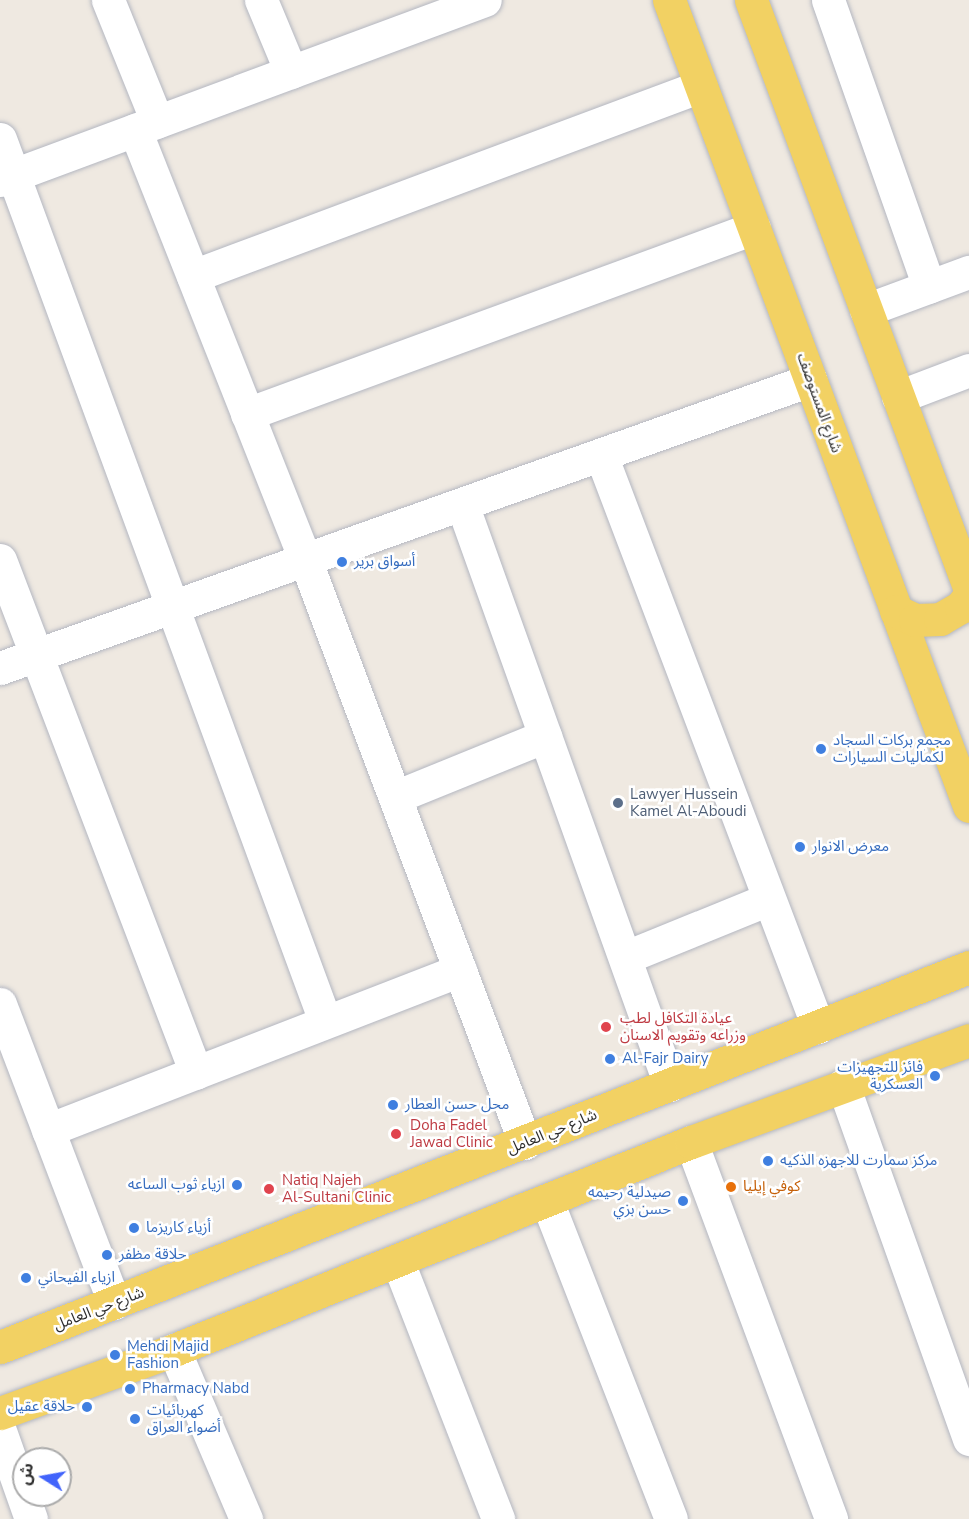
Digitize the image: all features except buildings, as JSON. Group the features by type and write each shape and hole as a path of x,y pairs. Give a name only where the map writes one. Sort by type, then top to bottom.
{"main road":[{"name":"شارع المستوصف","path":"669,0 969,806"},
{"path":"751,0 969,587"},
{"path":"896,611 915,620 940,620 961,607 969,596"},
{"name":"شارع حي العامل","path":"0,1347 969,967"},
{"path":"0,1413 174,1350 398,1262 692,1142 969,1040"}],"street":[{"path":"108,0 193,276 305,559 525,1143"},
{"path":"261,0 291,72"},
{"path":"7,177 291,72 424,10 485,0"},
{"path":"828,0 928,287"},
{"path":"193,276 701,86"},
{"path":"0,139 7,177 171,607 325,1021"},
{"path":"247,414 754,228"},
{"path":"866,310 969,272"},
{"path":"898,397 969,370"},
{"path":"0,668 810,380"},
{"path":"601,455 818,1027"},
{"path":"462,504 670,1085"},
{"path":"0,560 196,1073"},
{"path":"394,796 545,736"},
{"path":"626,957 769,899"},
{"path":"48,1130 460,970"},
{"path":"0,1004 114,1303"},
{"path":"843,1085 969,1438"},
{"path":"692,1142 831,1519"},
{"path":"547,1201 671,1519"},
{"path":"398,1262 498,1519"},
{"path":"174,1350 246,1519"},
{"path":"0,1431 31,1519"}],"place":[{"name":"أسواق برير","path":"342,562"},
{"name":"مجمع بركات السجاد لكماليات السيارات","path":"821,749"},
{"name":"Lawyer Hussein Kamel Al-Aboudi","path":"618,803"},
{"name":"معرض الانوار","path":"800,847"},
{"name":"عيادة التكافل لطب وزراعه وتقويم الاسنان","path":"606,1027"},
{"name":"Al-Fajr Dairy","path":"610,1059"},
{"name":"فائز للتجهيزات العسكرية","path":"935,1076"},
{"name":"محل حسن العطار","path":"393,1105"},
{"name":"Doha Fadel Jawad Clinic","path":"396,1134"},
{"name":"مركز سمارت للاجهزه الذكيه","path":"768,1161"},
{"name":"ازياء ثوب الساعه","path":"237,1185"},
{"name":"كوفي إيليا","path":"731,1187"},
{"name":"Natiq Najeh Al-Sultani Clinic","path":"269,1189"},
{"name":"صيدلية رحيمه حسن بزي","path":"683,1201"},
{"name":"أزياء كاريزما","path":"134,1228"},
{"name":"حلاقة مظفر","path":"107,1255"},
{"name":"ازياء الفيحاني","path":"26,1278"},
{"name":"Mehdi Majid Fashion","path":"115,1355"},
{"name":"Pharmacy Nabd","path":"130,1389"},
{"name":"حلاقة عقيل","path":"87,1407"},
{"name":"كهربائيات أضواء العراق","path":"135,1419"}]}
